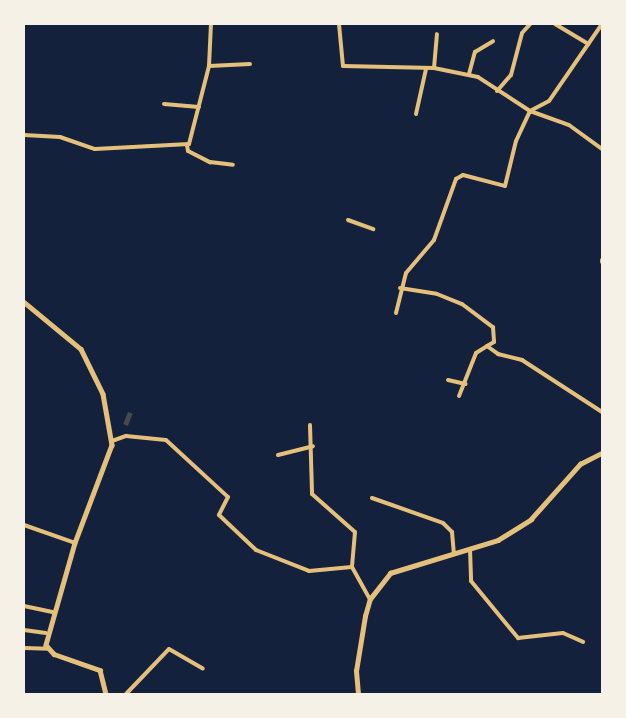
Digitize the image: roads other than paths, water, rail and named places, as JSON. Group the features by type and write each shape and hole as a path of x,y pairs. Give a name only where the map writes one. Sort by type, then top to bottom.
{"street":[{"path":"211,24 209,66 199,107 186,145 188,151 210,162 233,165"},
{"path":"339,24 343,66 434,68 469,74 530,111 568,125 602,149"},
{"path":"497,91 511,75 522,33 530,24"},
{"path":"555,24 588,44"},
{"path":"396,313 400,288 406,273 434,240 456,179 464,175 505,186 516,141 530,111 549,101 600,24"},
{"path":"434,68 438,34"},
{"path":"469,74 475,52 493,41"},
{"path":"209,66 250,64"},
{"path":"416,114 426,69"},
{"path":"164,104 199,107"},
{"path":"24,135 60,137 95,149 186,145"},
{"path":"348,220 373,229"},
{"path":"400,288 437,294 462,304 492,327 494,342 476,353 466,384 459,396"},
{"path":"24,302 89,359 103,394 112,441 75,543 46,632 50,649"},
{"path":"488,346 498,354 522,360 602,412"},
{"path":"448,380 466,384"},
{"path":"310,425 313,446 312,494 355,532 352,567 370,599"},
{"path":"112,441 126,436 166,440 228,497 219,515 256,550 308,571 352,567"},
{"path":"278,456 313,446"},
{"path":"358,694 356,671 370,599 390,573 498,540 531,519 568,474 602,453"},
{"path":"372,498 443,523 452,532 454,553"},
{"path":"24,525 75,543"},
{"path":"470,550 471,580 518,638 563,634 583,642"},
{"path":"24,606 52,612"},
{"path":"24,630 46,632"},
{"path":"24,648 50,649 100,670 106,694"},
{"path":"126,694 169,649 203,669"}]}
